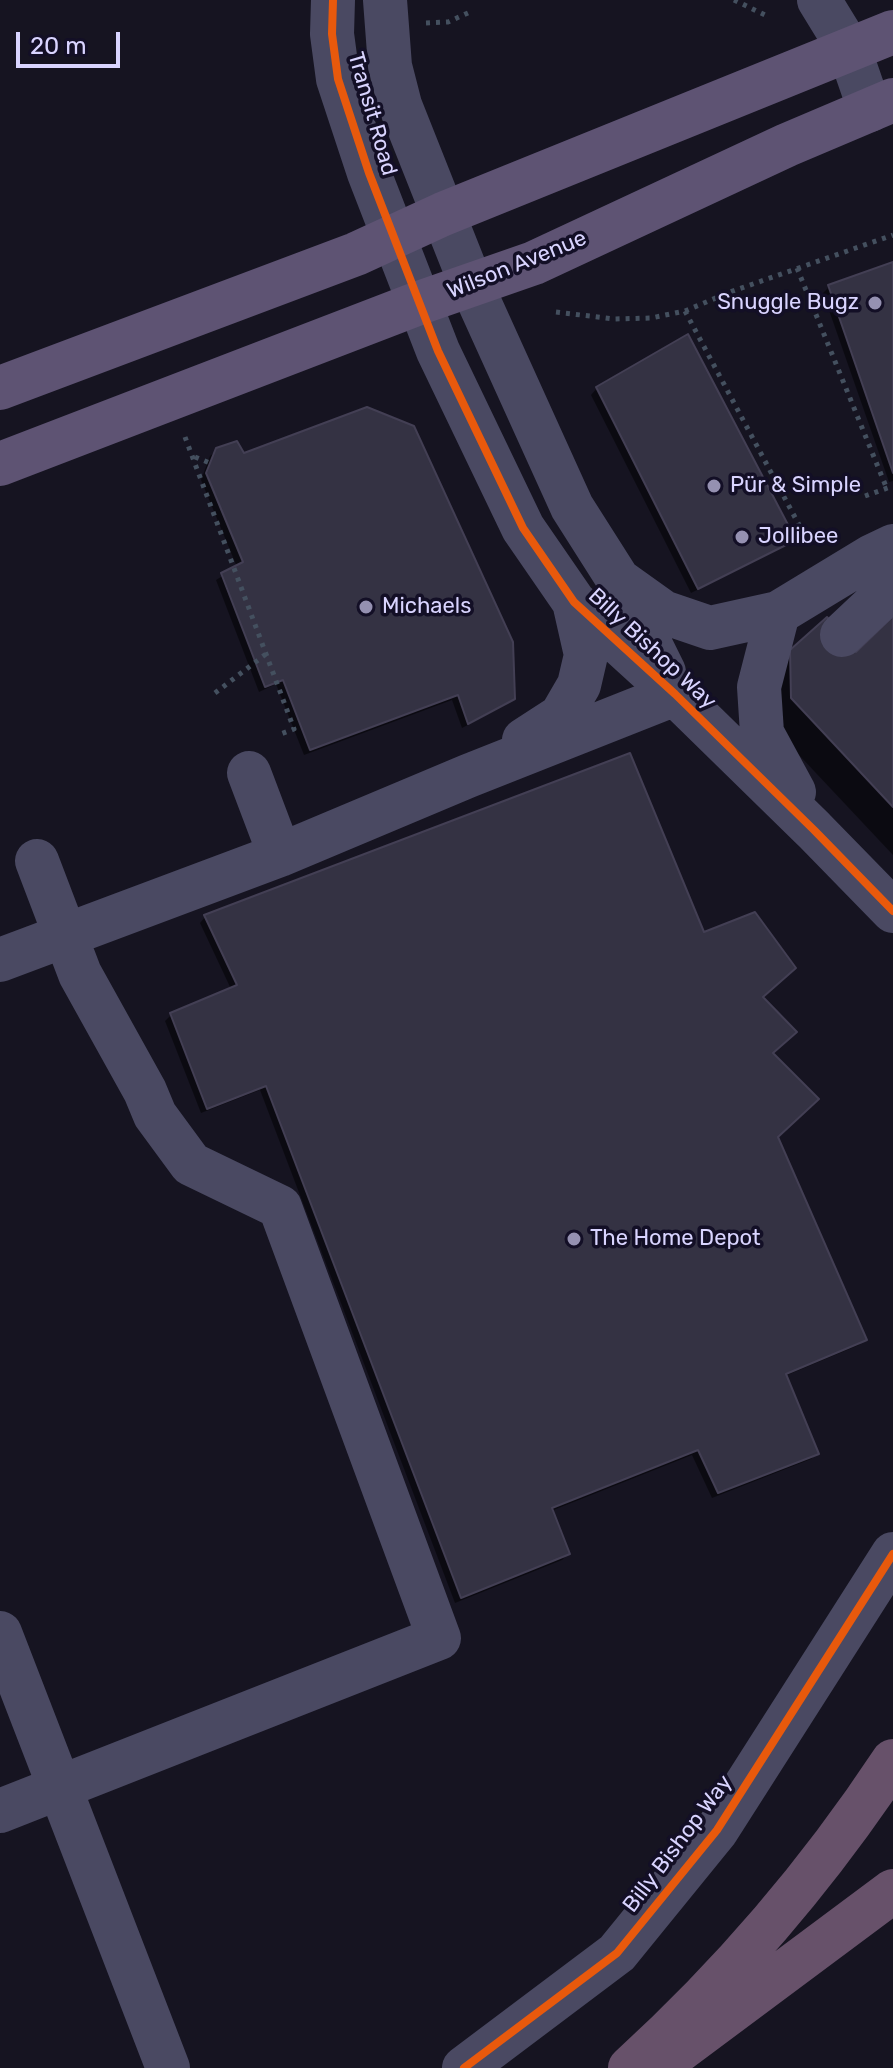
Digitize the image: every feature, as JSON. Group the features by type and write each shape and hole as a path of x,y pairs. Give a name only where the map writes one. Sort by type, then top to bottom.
{"highway":[{"path":"630,2068 727,1971 800,1887 893,1761"},
{"path":"656,2068 893,1891"}],"main road":[{"path":"0,388 356,254 443,214 893,32"},
{"name":"Wilson Avenue","path":"0,464 419,303 534,263 787,145 882,105"}],"street":[{"name":"Transit Road","path":"333,0 332,34 338,79 392,236"},
{"path":"819,0 882,105"},
{"name":"Transit Road","path":"403,12 390,66 400,105 443,214"},
{"name":"Billy Bishop Way","path":"443,214 471,284 572,507 619,581 675,694"},
{"name":"Billy Bishop Way","path":"392,236 438,351 523,528 574,602 675,694 893,911"},
{"path":"619,581 663,612 710,628 778,613 893,546"},
{"path":"842,635 893,587"},
{"path":"468,776 561,716 579,685 586,655 574,602"},
{"path":"778,613 759,687 762,733 814,830"},
{"path":"0,960 280,855 675,694"},
{"path":"249,773 280,855"},
{"path":"0,1811 439,1638 280,1207 191,1164 155,1115 145,1091 80,974 37,861"},
{"name":"Billy Bishop Way","path":"464,2068 617,1953 717,1830 893,1554"},
{"path":"0,1633 168,2068"}],"path":[{"path":"734,0 767,16"},
{"path":"403,12 448,22 470,12"},
{"path":"556,312 614,319 651,318 685,311 893,235"},
{"path":"797,268 890,488 865,496"},
{"path":"685,311 806,538"},
{"path":"185,437 294,729 278,735"},
{"path":"194,457 210,463"},
{"path":"215,693 266,654"}],"building":[{"path":"893,262 893,473 828,285"},
{"path":"688,334 796,540 698,589 596,387"},
{"name":"Michaels","path":"367,407 414,426 513,642 515,699 468,724 458,695 310,750 283,680 265,687 221,573 243,562 206,473 216,448 237,441 244,453"},
{"path":"893,616 893,807 791,698 790,650 827,617 856,652"},
{"name":"The Home Depot","path":"630,753 704,932 755,912 796,968 763,997 797,1032 773,1053 819,1099 778,1137 867,1340 786,1374 819,1454 718,1493 698,1450 552,1508 570,1554 461,1598 266,1086 207,1109 170,1013 237,985 204,915"}],"cycle path":[{"path":"333,0 332,34 338,79 369,173 438,351 523,528 574,602 675,694 893,911"},
{"path":"464,2068 617,1953 717,1830 893,1554"}],"place":[{"name":"Snuggle Bugz","path":"875,303"},
{"name":"Pür & Simple","path":"714,486"},
{"name":"Jollibee","path":"742,537"},
{"name":"Michaels","path":"366,607"},
{"name":"The Home Depot","path":"574,1239"}]}
